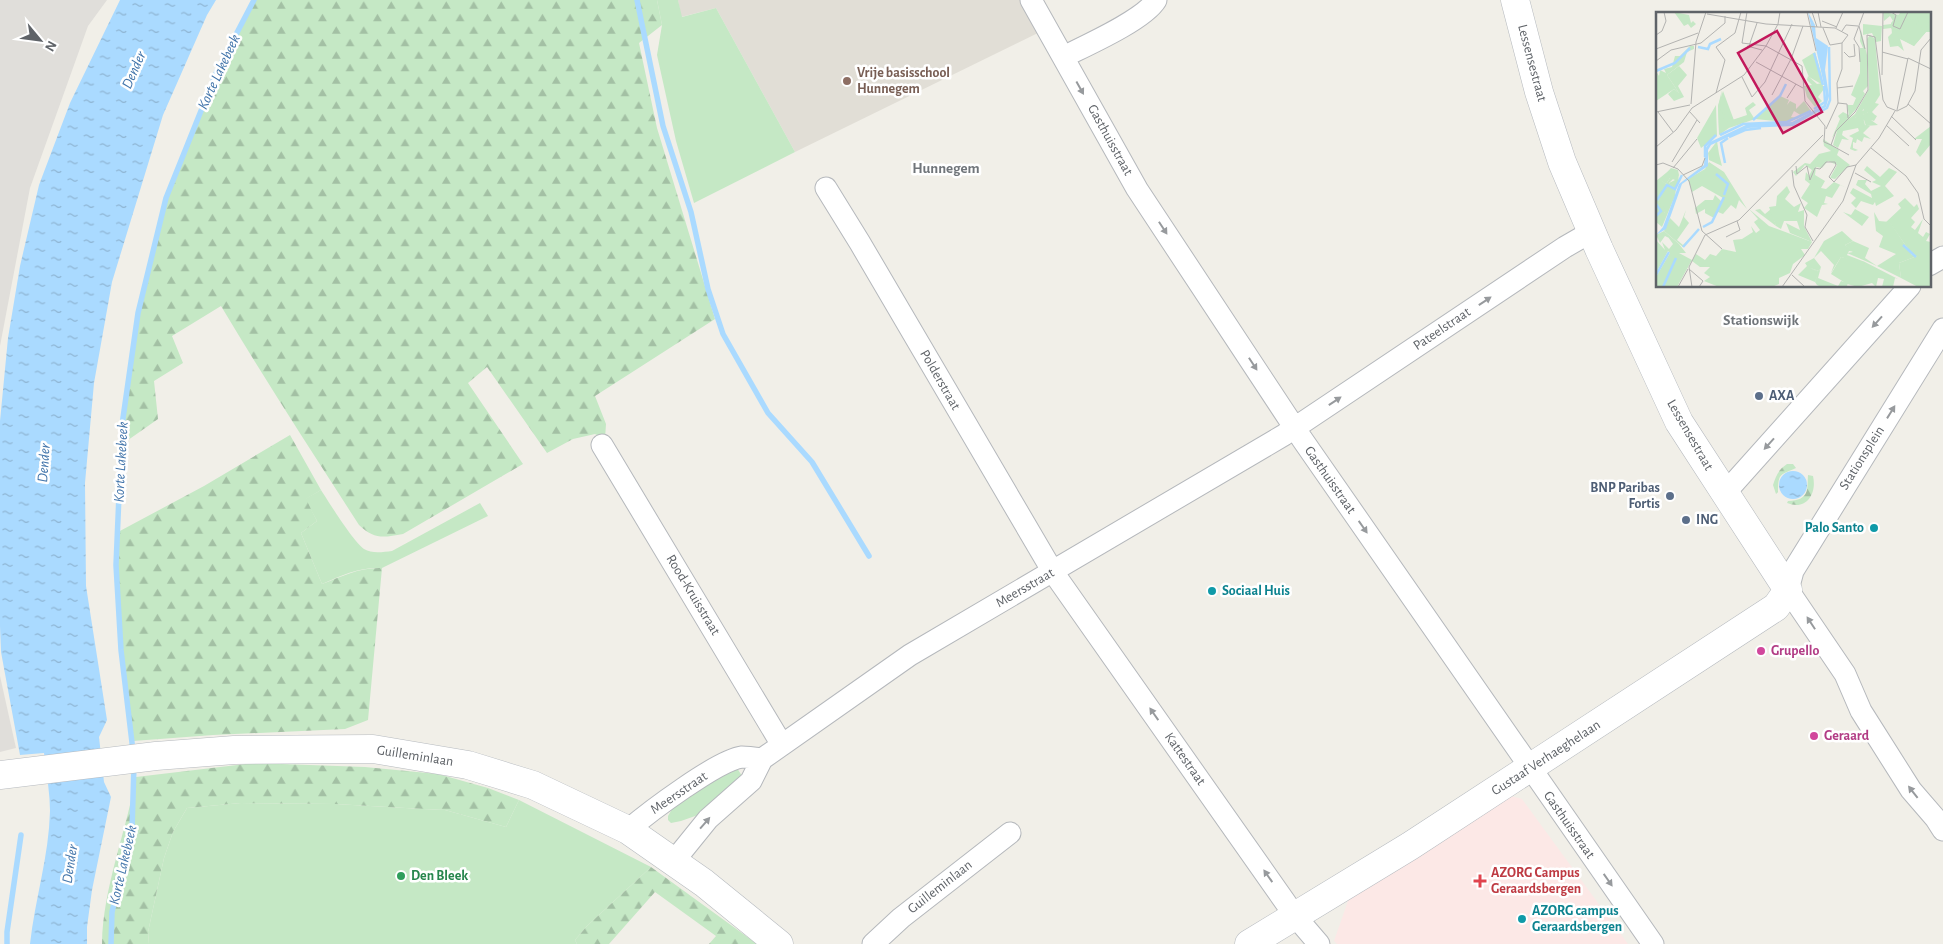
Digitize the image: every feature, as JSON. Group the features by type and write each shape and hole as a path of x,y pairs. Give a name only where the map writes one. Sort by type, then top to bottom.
{"main road":[{"name":"Lessensestraat","path":"1516,0 1539,92 1562,162 1591,232 1679,422 1788,590"},
{"name":"Gustaaf Verhaeghelaan","path":"1295,916 1410,846 1776,607 1788,590"},
{"name":"Guilleminlaan","path":"0,775 156,756 234,750 373,749 468,765 533,785 628,830 674,860 780,944"},
{"path":"1249,944 1295,916"}],"street":[{"name":"Gasthuisstraat","path":"1031,0 1138,189 1295,428 1653,944"},
{"path":"1063,57 1131,21 1153,5 1156,0"},
{"name":"Polderstraat","path":"826,188 1053,572"},
{"name":"Pateelstraat","path":"1295,428 1565,247 1591,232"},
{"path":"1930,264 1943,257"},
{"path":"1930,272 1943,272"},
{"path":"1725,493 1908,288"},
{"name":"Stationsplein","path":"1788,590 1793,571 1943,329"},
{"name":"Meersstraat","path":"674,860 708,819 751,781 762,759 910,655 1295,428"},
{"name":"Rood-Kruisstraat","path":"602,445 782,745"},
{"name":"Kattestraat","path":"1053,572 1295,916 1319,944"},
{"name":"Lessensestraat","path":"1788,590 1845,674 1861,711 1911,790 1943,830"},
{"name":"Meersstraat","path":"628,830 646,815 724,762 742,757 762,759"},
{"name":"Guilleminlaan","path":"873,944 901,918 1010,833"}],"shaded area":[{"path":"0,0 107,0 88,26 30,188 0,346"},
{"name":"Vrije basisschool Hunnegem","path":"678,0 1023,0 1040,32 795,152 716,8 681,17"},
{"path":"0,676 16,748 0,752"},
{"name":"AZORG Campus Geraardsbergen","path":"1511,796 1522,799 1628,944 1337,944 1334,941 1349,898"}],"green space":[{"path":"254,0 657,0 662,25 639,43 657,128 715,319 595,396 606,424 605,439 595,434 573,439 547,453 487,367 468,383 523,464 403,534 384,537 374,535 359,525 221,306 172,336 183,363 154,381 158,419 121,445 122,425 138,313 166,198 191,131 217,71"},
{"path":"657,0 678,0 682,17 716,8 795,152 694,203 676,141 657,55 662,25"},
{"path":"290,435 321,490 306,499 317,521 301,533 322,584 359,571 382,568 368,720 345,729 133,741 119,611 118,532 204,486"},
{"path":"1787,464 1793,464 1796,468 1781,475 1776,494 1773,485 1775,479 1779,471"},
{"path":"1808,475 1813,476 1814,482 1809,499 1800,505 1787,503 1804,496 1807,490"},
{"path":"321,490 359,545 370,552 392,551 480,503 488,516 382,568 359,570 322,584 301,533 317,521 305,499"},
{"path":"254,763 365,767 438,774 488,788 519,800 506,827 445,810 335,804 241,803 187,808 173,832 164,858 148,932 149,944 102,944 106,902 136,777"},
{"path":"737,768 742,776 698,815 671,823 668,820 668,816 678,799"},
{"name":"Den Bleek","path":"519,800 651,867 587,926 575,940 577,944 149,944 148,932 164,858 173,832 187,808 241,803 335,804 445,810 506,827"},
{"path":"651,867 757,944 709,944 716,936 655,892 609,944 577,944 575,940 587,926"}],"water":[{"name":"Dender","path":"120,0 216,0 207,15 163,115 112,282 94,383 85,483 86,586 107,720 99,737 104,782 111,797 92,890 87,927 87,944 30,944 45,861 50,804 44,753 20,755 1,652 0,421 8,338 20,266 39,185 70,103"},
{"path":"1793,471 1803,475 1807,485 1803,495 1793,499 1783,495 1779,485 1783,475"}],"waterway":[{"name":"Korte Lakebeek","path":"133,751 121,650 116,565 122,425 138,313 166,198 217,71 254,0"},
{"path":"637,0 663,126 691,212 708,289 723,334 768,413 812,462 869,556"},
{"name":"Korte Lakebeek","path":"111,944 112,912 132,830 134,765"},
{"path":"7,944 7,932 21,835"}],"place":[{"name":"Vrije basisschool Hunnegem","path":"847,81"},
{"name":"AXA","path":"1759,396"},
{"name":"BNP Paribas Fortis","path":"1670,496"},
{"name":"ING","path":"1686,520"},
{"name":"Palo Santo","path":"1874,528"},
{"name":"Sociaal Huis","path":"1212,591"},
{"name":"Grupello","path":"1761,651"},
{"name":"Geraard","path":"1814,736"},
{"name":"Den Bleek","path":"401,876"},
{"name":"AZORG Campus Geraardsbergen","path":"1480,881"},
{"name":"AZORG campus Geraardsbergen","path":"1522,919"}],"district":[{"name":"Hunnegem","path":"946,168"},
{"name":"Stationswijk","path":"1761,320"}]}
